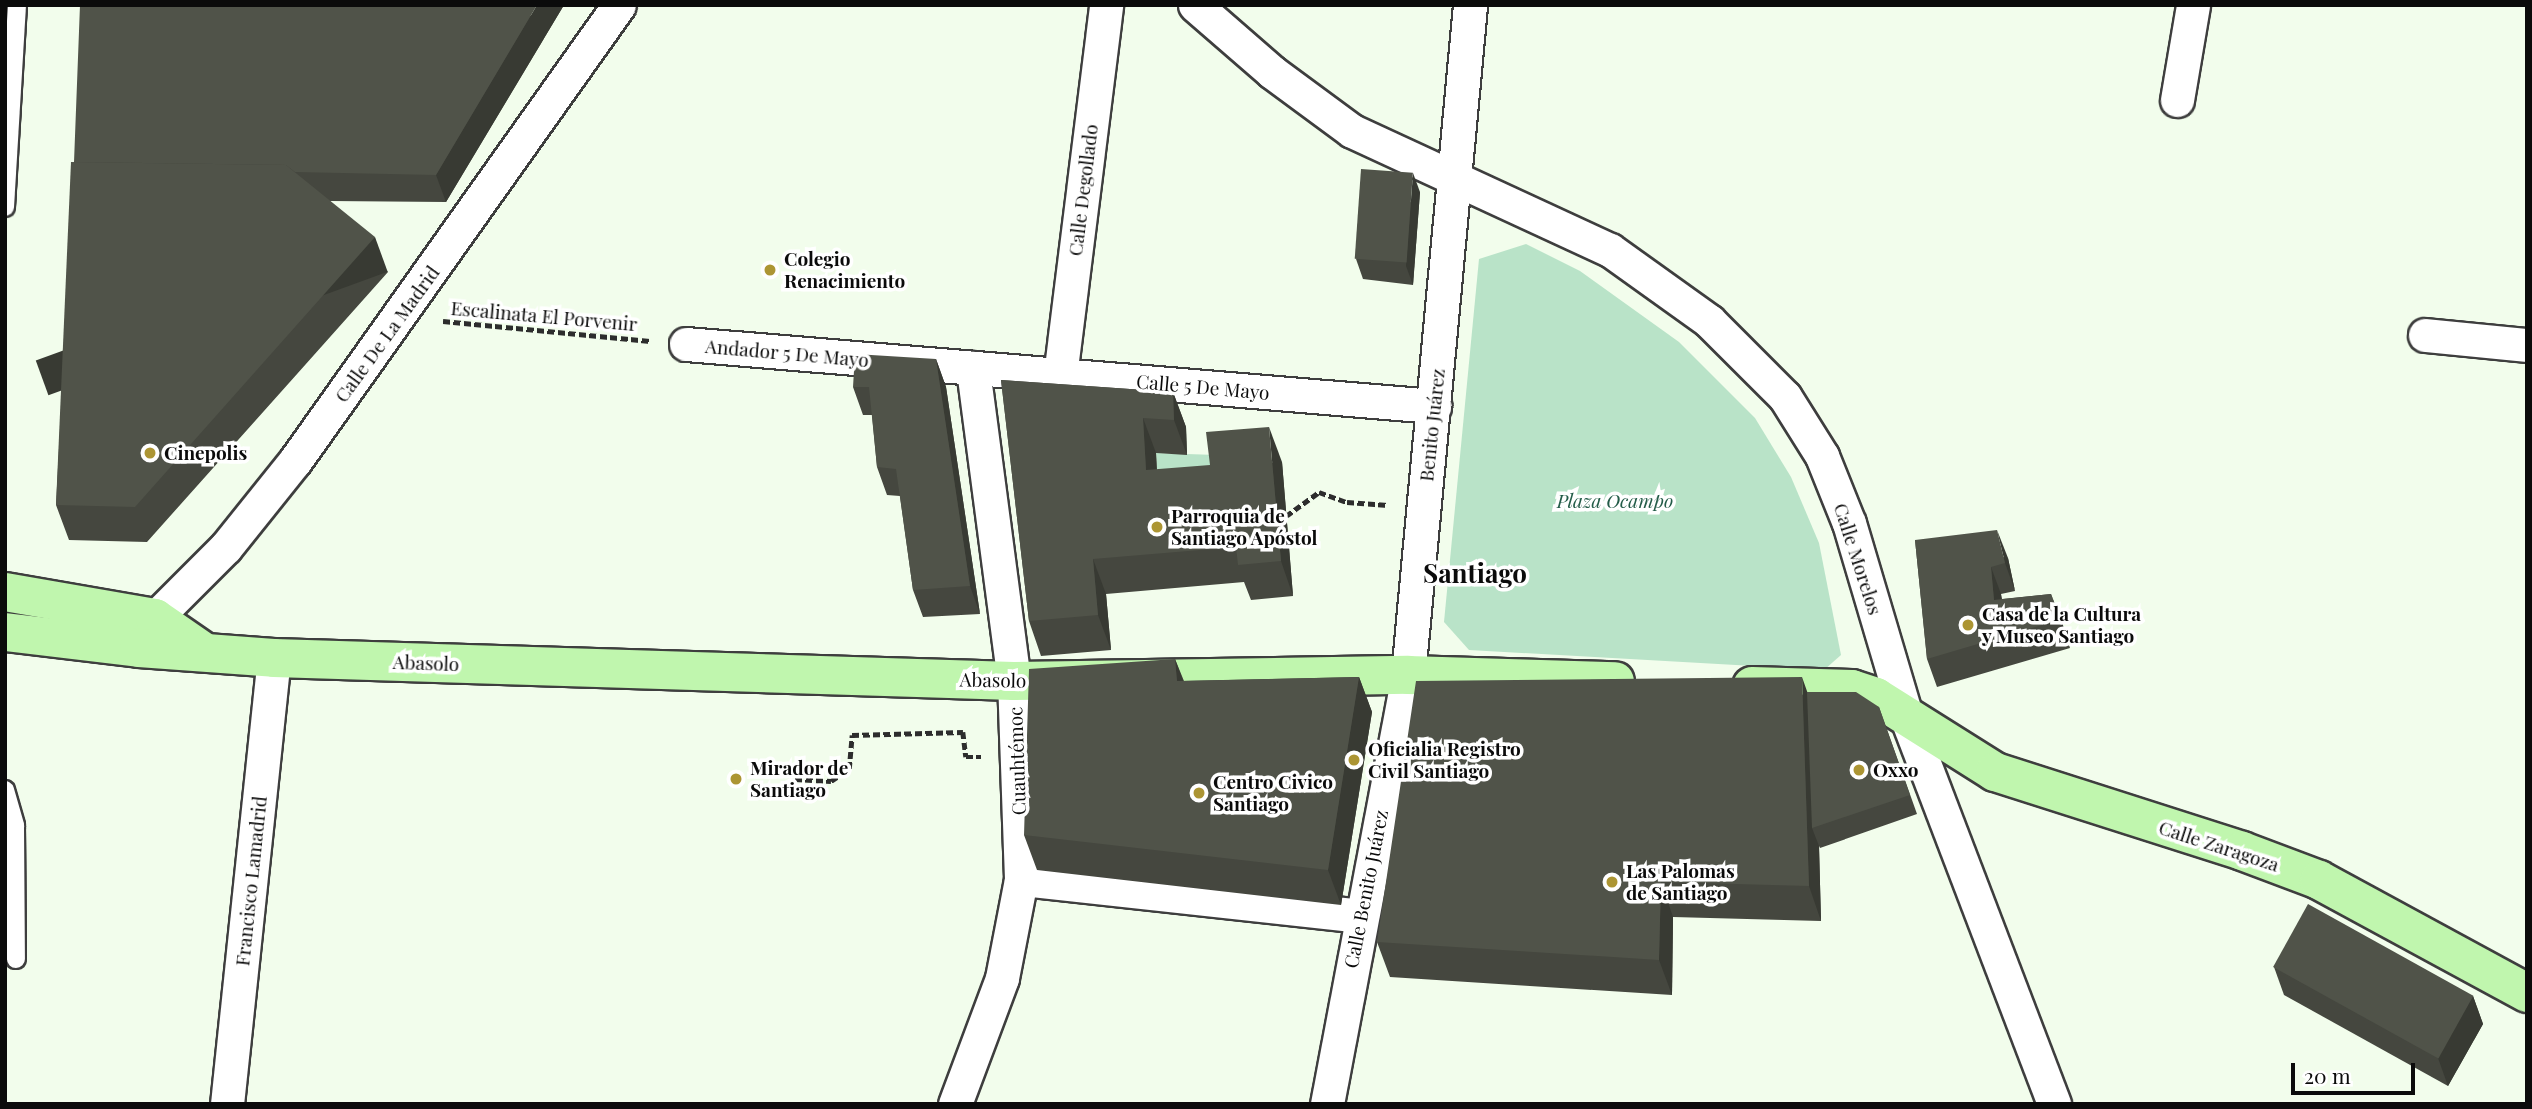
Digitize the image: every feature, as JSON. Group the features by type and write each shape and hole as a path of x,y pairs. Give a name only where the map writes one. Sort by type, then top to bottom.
{"street":[{"name":"Calle De La Madrid","path":"147,633 235,536 400,317 619,5"},
{"name":"Calle Degollado","path":"1060,376 1106,5"},
{"name":"Calle Morelos","path":"1195,5 1272,72 1352,131 1457,176 1610,250 1709,321 1786,397 1822,456 1849,523 1906,716 2054,1104"},
{"name":"Benito Juárez","path":"1408,675 1457,176 1470,5"},
{"path":"2177,100 2193,5"},
{"path":"2425,335 2527,345"},
{"name":"Andador 5 De Mayo","path":"686,344 973,368"},
{"name":"Calle 5 De Mayo","path":"973,368 1434,406"},
{"name":"Cuauhtémoc","path":"955,1104 1002,978 1021,879 1014,681 973,368"},
{"name":"Abasolo","path":"5,592 201,650 274,658 1014,681 1408,675 1658,683"},
{"name":"Abasolo","path":"5,632 147,633"},
{"name":"Francisco Lamadrid","path":"227,1104 274,658"},
{"name":"Calle Benito Juárez","path":"1327,1104 1359,916 1408,675"},
{"path":"1713,684 1852,689 1906,716"},
{"name":"Calle Zaragoza","path":"1906,716 1995,772 2242,851 2319,880 2527,993"},
{"path":"1021,879 1359,916"}],"lane":[{"path":"5,207 7,132 18,5"},
{"path":"5,790 15,826 16,959"}],"path":[{"name":"Escalinata El Porvenir","path":"400,317 686,344"},
{"path":"1286,516 1319,492 1347,502"},
{"path":"795,779 831,781 849,769 852,735 963,732 966,757 1017,756"}],"green space":[{"name":"Plaza Ocampo","path":"1526,244 1580,271 1679,342 1755,418 1791,477 1819,543 1841,655 1824,670 1469,650 1444,622 1479,259"},
{"path":"1156,453 1217,455 1223,500 1158,505"}],"building":[{"path":"80,5 537,5 436,175 295,172 286,165 74,162"},
{"name":"Cinepolis","path":"71,162 286,165 375,237 135,507 56,505"},
{"path":"1361,169 1413,173 1407,262 1355,259"},
{"path":"855,354 936,359 970,586 913,590 896,469 877,467 869,387 853,387"},
{"name":"Parroquia de Santiago Apóstol","path":"1001,380 1173,392 1174,420 1143,418 1146,470 1210,465 1206,432 1269,427 1281,561 1238,565 1236,547 1093,559 1098,615 1029,621"},
{"path":"1997,530 2005,563 1991,567 1994,600 2051,594 2059,620 1927,659 1915,540"},
{"name":"Centro Civico Santiago","path":"1175,659 1177,681 1359,677 1328,870 1024,835 1029,669"},
{"name":"Las Palomas de Santiago","path":"1802,677 1809,886 1661,882 1659,960 1377,942 1416,681"},
{"name":"Oxxo","path":"1807,692 1856,692 1879,707 1910,795 1812,828"},
{"path":"2308,904 2473,996 2438,1059 2273,967"}],"place":[{"name":"Colegio Renacimiento","path":"770,270"},
{"name":"Cinepolis","path":"150,453"},
{"name":"Parroquia de Santiago Apóstol","path":"1157,527"},
{"name":"Casa de la Cultura y Museo Santiago","path":"1968,625"},
{"name":"Oficialia Registro Civil Santiago","path":"1354,760"},
{"name":"Oxxo","path":"1859,770"},
{"name":"Mirador de Santiago","path":"736,779"},
{"name":"Centro Civico Santiago","path":"1199,793"},
{"name":"Las Palomas de Santiago","path":"1612,882"}],"district":[{"name":"Santiago","path":"1475,573"}]}
